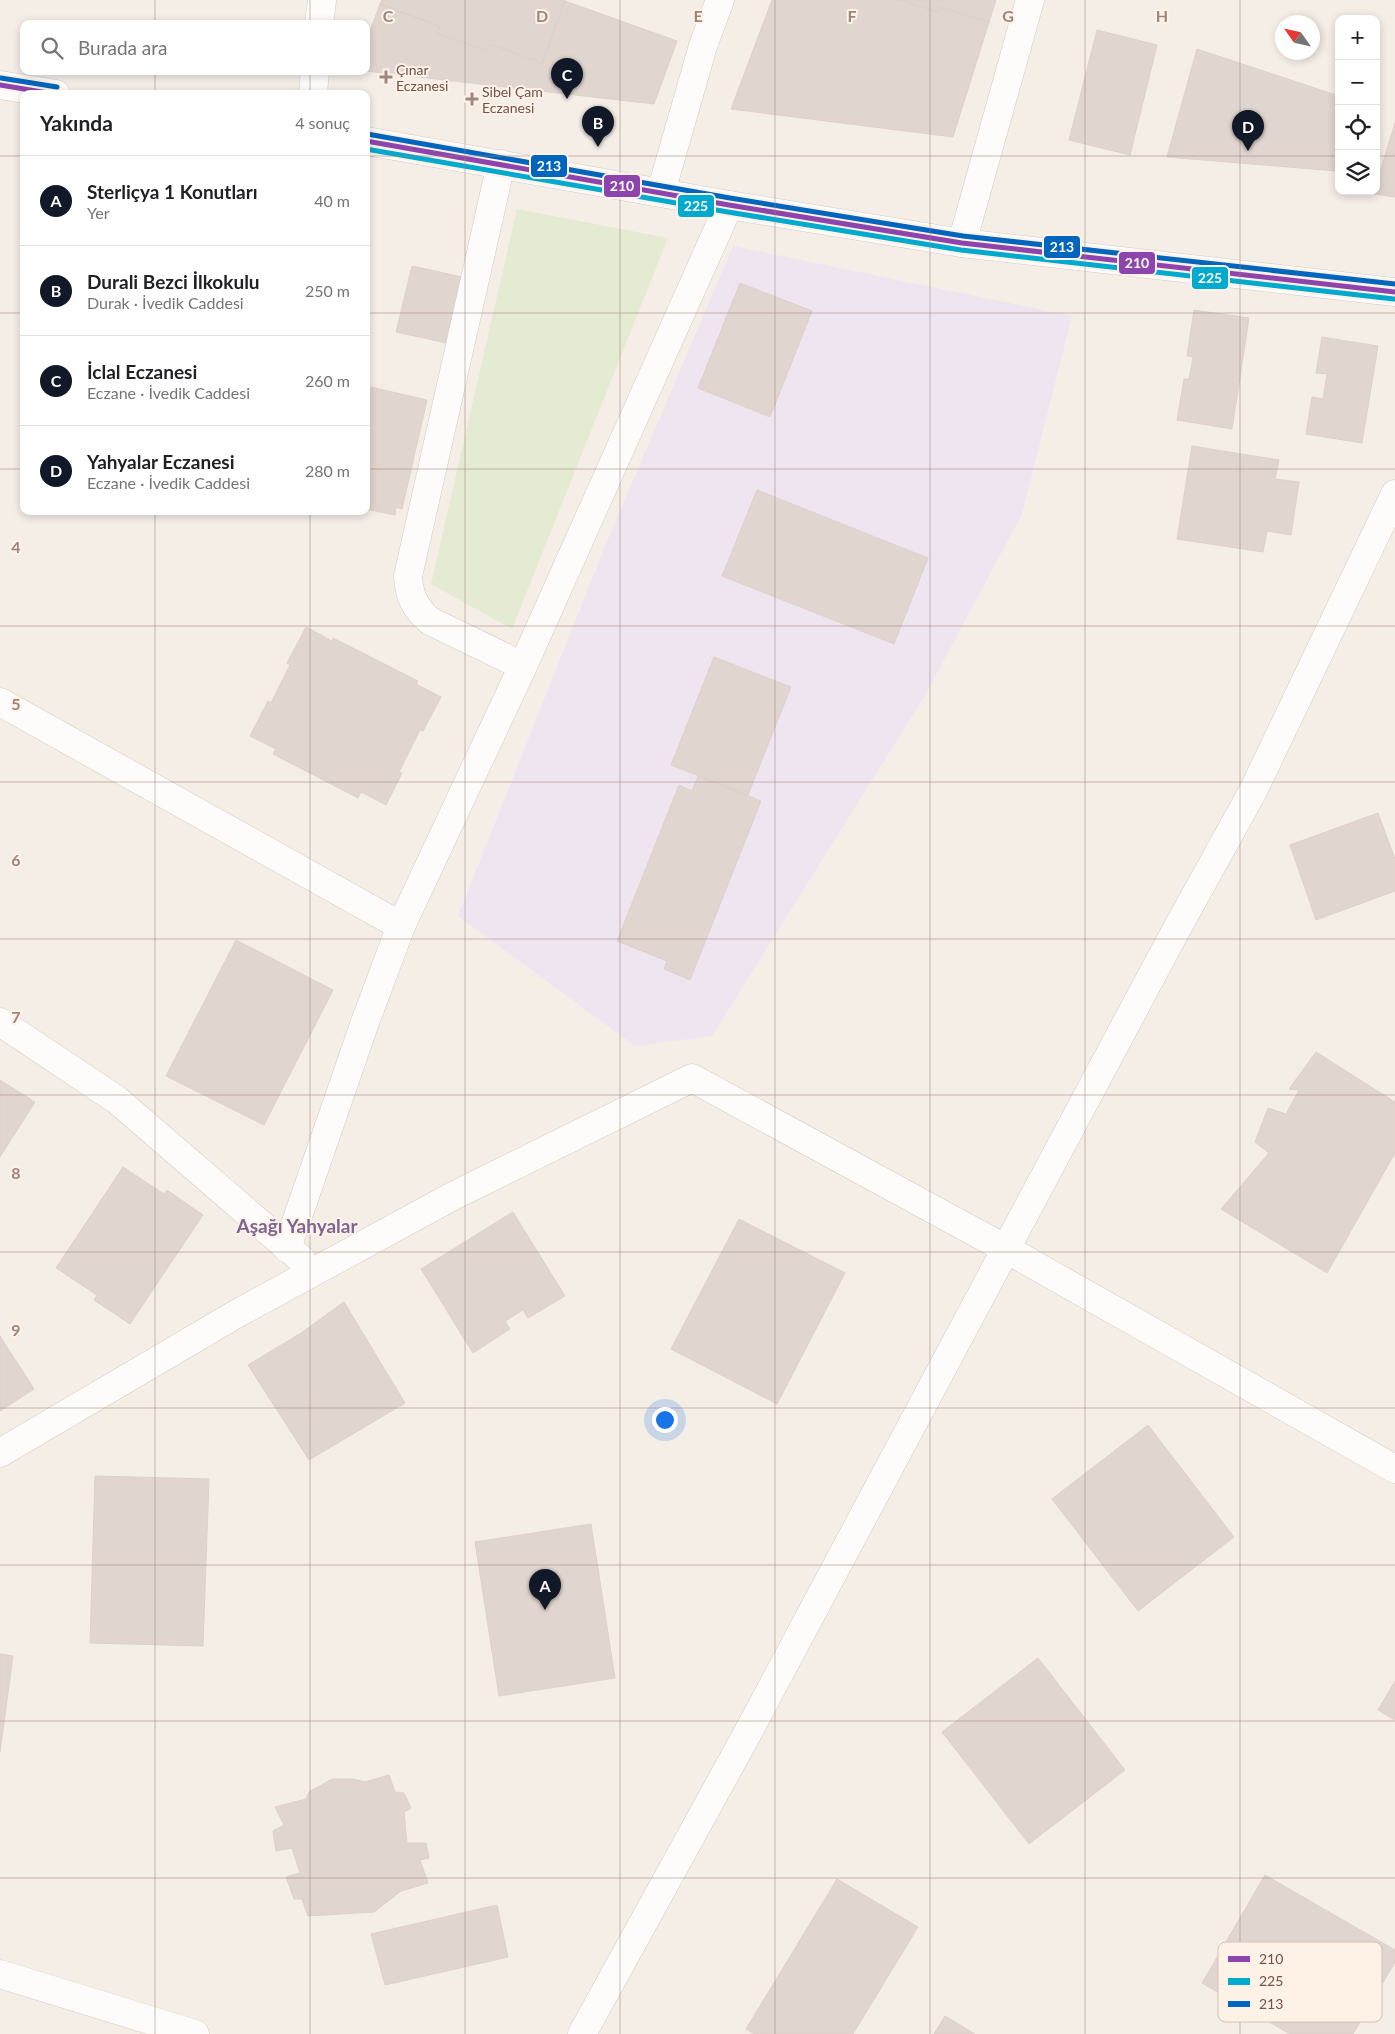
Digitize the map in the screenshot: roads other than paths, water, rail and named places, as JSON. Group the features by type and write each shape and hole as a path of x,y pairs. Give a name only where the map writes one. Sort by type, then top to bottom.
{"street":[{"path":"320,20 322,0"},
{"path":"660,192 703,46 720,0"},
{"path":"962,243 1030,0"},
{"path":"313,90 315,75"},
{"path":"0,85 31,90"},
{"path":"370,142 729,205 962,243 1395,292"},
{"path":"501,164 408,576 409,589 416,607 430,622 523,666"},
{"path":"288,1248 364,1025 401,926 523,666 729,205"},
{"path":"582,2034 746,1736 1175,932 1254,791 1395,494"},
{"path":"0,702 401,926"},
{"path":"0,1022 117,1100 315,1271"},
{"path":"0,1453 238,1313 453,1196 692,1078 1006,1249 1395,1469"},
{"path":"0,1974 195,2034"}],"place":[{"name":"Çınar Eczanesi","path":"386,77"},
{"name":"Sibel Çam Eczanesi","path":"472,99"},
{"name":"İclal Eczanesi","path":"567,99"},
{"name":"Durali Bezci İlkokulu","path":"598,147"},
{"name":"Yahyalar Eczanesi","path":"1248,151"},
{"name":"Sterliçya 1 Konutları","path":"545,1610"}],"district":[{"name":"Aşağı Yahyalar","path":"297,1225"}]}
